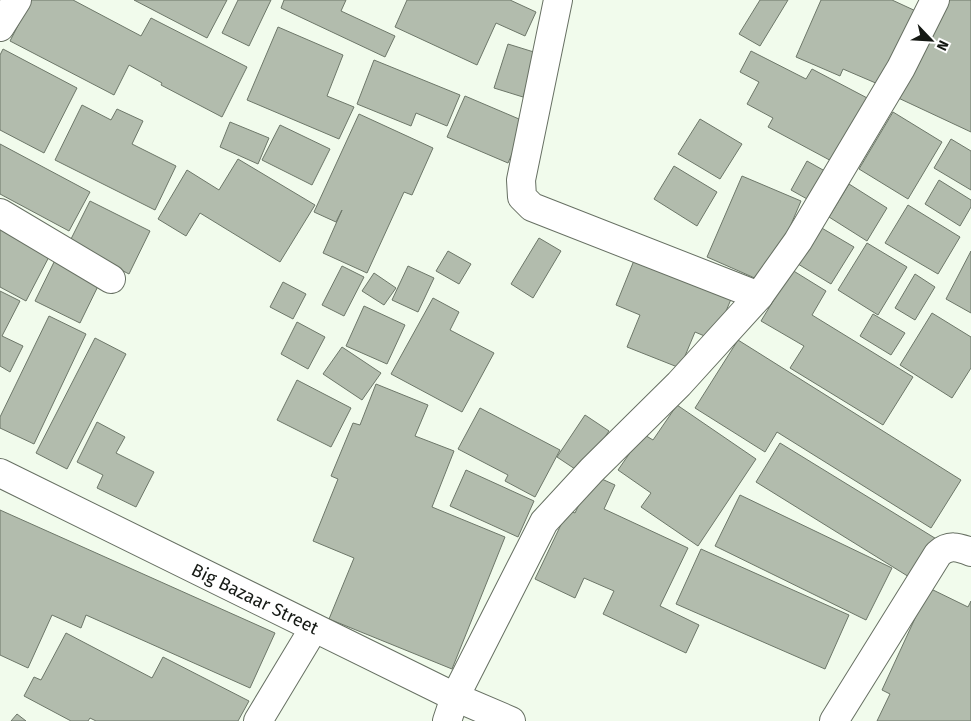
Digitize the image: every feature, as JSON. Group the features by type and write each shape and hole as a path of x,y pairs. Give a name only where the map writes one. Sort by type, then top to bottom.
{"street":[{"path":"0,27 17,0"},
{"path":"558,0 521,180 522,197 532,207 759,296"},
{"path":"451,709 544,522 592,470 680,384 759,296 798,241 823,200 901,68 936,0"},
{"path":"0,213 110,279"},
{"name":"Big Bazaar Street","path":"0,473 314,628 451,709 511,721"},
{"path":"834,721 938,554 948,547 961,548 971,552"},
{"path":"258,721 314,628"}],"building":[{"path":"31,0 73,0 141,36 151,18 247,67 222,117 161,85 162,83 129,65 114,95 10,41"},
{"path":"134,0 227,0 207,38"},
{"path":"238,0 271,0 249,46 222,33"},
{"path":"284,0 346,0 341,11 395,36 385,57 281,8"},
{"path":"407,0 510,0 536,12 525,36 496,23 477,65 395,27"},
{"path":"760,0 788,0 760,46 739,34"},
{"path":"821,0 892,0 918,12 885,87 843,69 840,76 796,57"},
{"path":"942,0 971,0 971,132 894,96"},
{"path":"278,27 343,55 327,96 354,107 339,139 247,100"},
{"path":"508,44 537,53 523,97 494,88"},
{"path":"3,49 77,88 44,153 0,130 0,55"},
{"path":"751,51 806,79 812,69 871,100 837,164 768,127 773,118 747,104 759,82 740,72"},
{"path":"374,60 460,95 447,126 416,113 411,126 357,104"},
{"path":"465,96 526,122 508,163 447,137"},
{"path":"82,105 111,120 117,109 143,121 132,144 176,166 155,210 55,160"},
{"path":"893,112 942,142 908,199 859,169"},
{"path":"359,114 433,148 412,195 404,192 367,273 323,253 342,210 336,222 314,212"},
{"path":"700,119 742,144 720,179 678,154"},
{"path":"230,122 269,138 258,164 220,147"},
{"path":"280,125 330,149 312,185 262,160"},
{"path":"951,139 971,151 971,190 934,168"},
{"path":"0,144 90,192 69,231 0,194"},
{"path":"238,159 315,205 280,262 200,213 186,236 158,219 187,170 219,190"},
{"path":"807,161 832,175 816,204 791,190"},
{"path":"674,166 717,192 697,226 654,199"},
{"path":"742,176 801,201 766,283 707,257"},
{"path":"939,180 971,200 971,207 960,226 925,204"},
{"path":"849,184 887,208 867,241 829,217"},
{"path":"90,201 150,231 129,274 69,243"},
{"path":"908,205 960,237 938,274 885,243"},
{"path":"0,227 51,253 26,301 0,287"},
{"path":"820,227 854,247 831,284 798,264"},
{"path":"539,238 561,251 533,298 511,284"},
{"path":"867,243 907,267 878,315 838,290"},
{"path":"448,251 471,264 459,284 436,271"},
{"path":"971,251 971,313 946,299"},
{"path":"637,253 734,292 714,340 695,332 680,368 627,347 640,315 616,305"},
{"path":"57,256 102,278 80,323 35,301"},
{"path":"342,266 364,277 344,316 322,305"},
{"path":"408,266 434,278 418,312 392,300"},
{"path":"792,270 826,291 812,315 913,377 883,425 790,368 804,346 761,321"},
{"path":"374,273 396,288 384,305 362,291"},
{"path":"915,274 935,287 915,320 895,308"},
{"path":"283,282 306,294 293,319 270,307"},
{"path":"0,291 20,301 2,336 23,346 10,372 0,366"},
{"path":"433,298 459,312 450,330 494,353 462,412 391,374"},
{"path":"364,306 405,325 387,364 346,346"},
{"path":"932,313 971,337 971,368 952,398 900,365"},
{"path":"873,314 905,333 891,355 860,336"},
{"path":"49,316 86,334 34,444 0,428 0,417"},
{"path":"297,322 325,337 308,369 281,354"},
{"path":"95,338 126,354 67,469 36,453"},
{"path":"738,340 961,480 931,528 777,432 765,452 695,408"},
{"path":"342,347 381,373 362,400 323,374"},
{"path":"297,380 351,408 331,447 277,420"},
{"path":"376,384 428,405 415,436 454,451 432,507 505,537 452,669 329,619 354,558 313,541 338,479 331,476 353,423 360,425"},
{"path":"677,405 756,459 698,546 641,507 651,493 618,470 643,434 653,440"},
{"path":"480,408 560,450 535,497 505,481 508,475 458,449"},
{"path":"585,415 609,431 581,473 557,457"},
{"path":"97,422 125,437 116,453 154,472 136,507 97,488 103,475 77,462"},
{"path":"780,443 938,540 914,580 756,482"},
{"path":"466,470 534,501 518,537 450,506"},
{"path":"593,475 615,485 604,509 688,548 660,606 699,625 686,653 603,614 614,591 584,578 575,598 535,579 568,510 575,513"},
{"path":"740,495 892,568 866,620 715,546"},
{"path":"0,510 275,633 250,688 86,615 81,628 52,615 28,668 0,655"},
{"path":"701,549 849,615 825,669 676,604"},
{"path":"929,588 968,607 971,601 971,721 877,721 890,694 882,690"},
{"path":"66,633 152,678 163,657 249,701 238,721 96,721 90,718 88,721 71,721 24,696 34,677 41,680"},
{"path":"17,714 26,721 11,721"}]}
